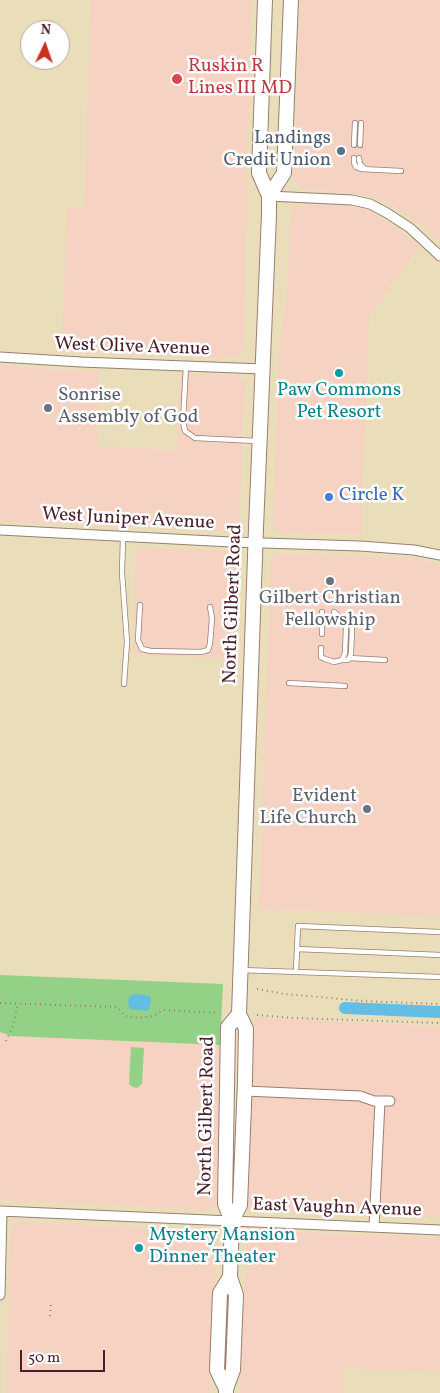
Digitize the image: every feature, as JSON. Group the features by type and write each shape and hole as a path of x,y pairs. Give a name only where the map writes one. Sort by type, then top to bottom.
{"main road":[{"name":"North Gilbert Road","path":"232,1221 240,1205 245,1091 246,1029 239,1014 240,970 269,196 259,173 265,0"},
{"path":"269,196 284,173 291,0"},
{"name":"North Gilbert Road","path":"226,1391 217,1370 220,1293 230,1277 232,1221 225,1204 228,1027 239,1014"}],"street":[{"path":"269,196 352,200 370,204 387,212 410,228 440,256"},
{"name":"West Olive Avenue","path":"0,357 27,360 262,369"},
{"name":"West Juniper Avenue","path":"0,530 389,548 440,555"},
{"path":"245,1091 360,1096 374,1100 390,1101"},
{"path":"374,1227 380,1101"},
{"path":"0,1295 1,1212"},
{"name":"East Vaughn Avenue","path":"1,1212 440,1230"}],"lane":[{"path":"357,145 358,123"},
{"path":"354,158 356,167 361,169 401,171"},
{"path":"360,158 361,167 366,169"},
{"path":"186,366 183,422 185,431 196,438 260,441"},
{"path":"123,537 122,573 127,642 124,684"},
{"path":"140,605 138,640 142,649 201,652 208,650 210,644 212,618 210,607"},
{"path":"322,612 322,634"},
{"path":"334,612 344,621 351,624 351,654 348,658"},
{"path":"342,660 346,628 344,621"},
{"path":"321,648 321,657 334,662 348,660 348,658 385,660"},
{"path":"289,683 345,686"},
{"path":"296,972 298,926 440,932"},
{"path":"297,950 440,955"},
{"path":"240,970 440,977"}],"path":[{"path":"257,989 285,994 364,1001 440,1004"},
{"path":"0,1003 117,1008 125,1016 138,1018 153,1016 163,1010 219,1013"},
{"path":"6,1042 13,1026 18,1004"},
{"path":"256,1015 440,1023"},
{"path":"50,1316 51,1306"}],"shaded area":[{"path":"91,0 252,0 244,345 238,356 233,358 62,352 67,207 84,208"},
{"path":"301,0 440,0 440,241 399,209 372,195 302,189 294,182"},
{"path":"296,206 346,206 370,211 420,245 369,316 361,535 283,533 275,528 273,524 279,351 287,293 291,213"},
{"path":"0,365 99,371 97,446 177,450 180,374 235,376 241,378 245,384 239,523 236,528 227,531 0,521"},
{"path":"136,548 228,551 236,556 238,562 234,659 133,654"},
{"path":"280,553 420,559 440,565 440,916 259,909 271,562"},
{"path":"254,1018 440,1026 440,1217 254,1211 249,1207"},
{"path":"0,1032 11,1036 220,1045 217,1200 215,1206 207,1210 119,1204 8,1201 0,1195"},
{"path":"18,1222 211,1230 216,1239 210,1393 6,1393 11,1227"},
{"path":"256,1230 440,1238 440,1372 343,1368 342,1393 240,1393 245,1240 248,1233"}],"green space":[{"path":"0,975 223,984 220,1045 11,1036 0,1032"},
{"path":"131,1047 144,1048 142,1084 137,1088 129,1084"}],"water":[{"path":"131,995 150,996 151,1002 148,1011 130,1009 129,998"}],"waterway":[{"path":"345,1008 440,1012"}],"place":[{"name":"Ruskin R Lines III MD","path":"177,79"},
{"name":"Landings Credit Union","path":"341,151"},
{"name":"Paw Commons Pet Resort","path":"339,373"},
{"name":"Sonrise Assembly of God","path":"48,408"},
{"name":"Circle K","path":"329,497"},
{"name":"Gilbert Christian Fellowship","path":"330,581"},
{"name":"Evident Life Church","path":"367,809"},
{"name":"Mystery Mansion Dinner Theater","path":"139,1248"}]}
